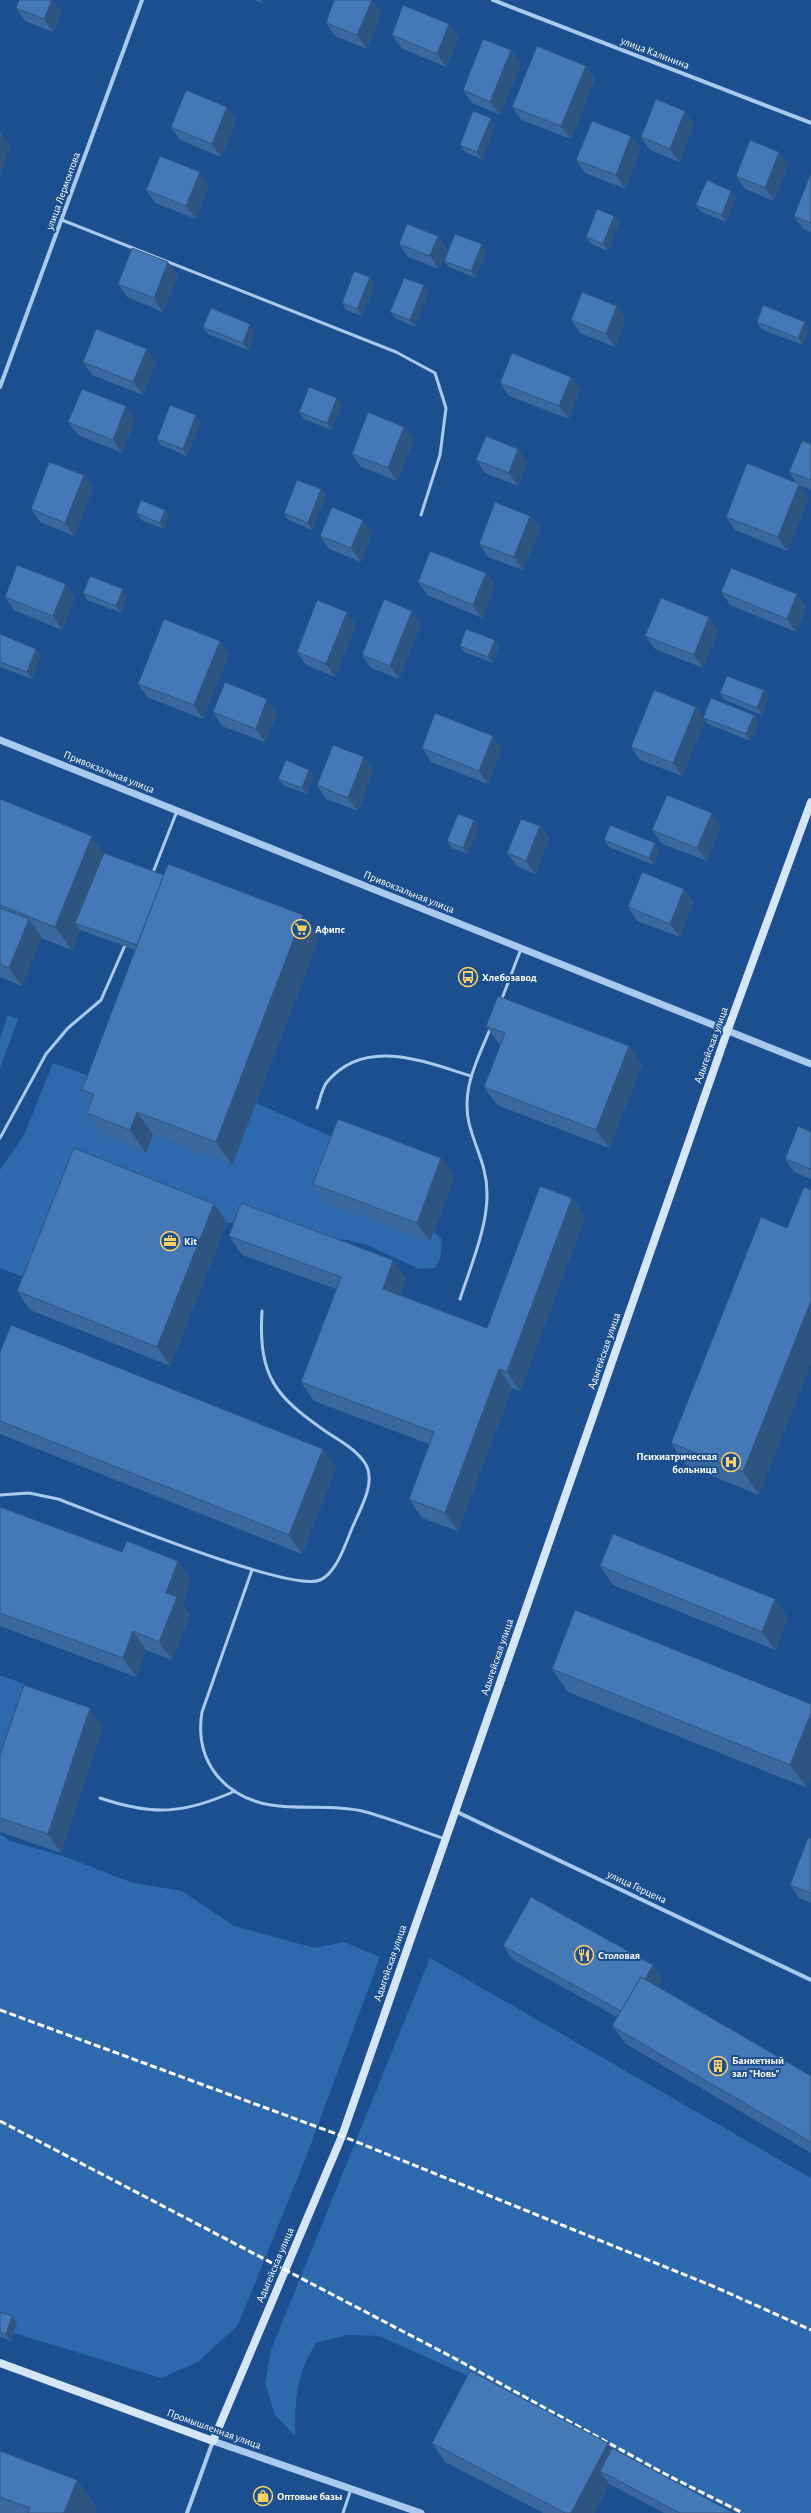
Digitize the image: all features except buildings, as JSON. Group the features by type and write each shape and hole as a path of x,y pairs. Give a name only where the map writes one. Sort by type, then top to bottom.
{"main road":[{"name":"Адыгейская улица","path":"213,2441 342,2136 727,1032 811,802"},
{"name":"Промышленная улица","path":"0,2363 213,2441"}],"street":[{"name":"улица Лермонтова","path":"0,387 142,0"},
{"name":"улица Калинина","path":"493,0 811,123"},
{"name":"Привокзальная улица","path":"0,740 727,1032 811,1064"},
{"name":"улица Герцена","path":"455,1811 811,1980"},
{"name":"Промышленная улица","path":"213,2441 421,2513"},
{"name":"Адыгейская улица","path":"187,2513 213,2441"}],"lane":[{"path":"62,220 396,352 435,373 446,408 440,456 421,515"},
{"path":"149,882 177,811"},
{"path":"0,1138 46,1054 68,1028 101,1000 115,973 128,938"},
{"path":"500,1003 521,949"},
{"path":"460,1299 484,1222 488,1195 486,1176 480,1152 470,1124 466,1099 471,1076 492,1024"},
{"path":"317,1108 327,1083 349,1064 370,1057 401,1055 471,1076"},
{"path":"0,1495 29,1493 58,1499 252,1570 304,1582 320,1580 332,1568 364,1500 369,1483 366,1464 351,1448 298,1412 279,1394 269,1374 260,1338 262,1311"},
{"path":"252,1570 206,1699 199,1731 203,1748 212,1770 226,1786 249,1799 271,1805 328,1806 362,1811 445,1840"},
{"path":"100,1798 132,1809 163,1811 205,1805 235,1791"},
{"path":"343,2513 352,2489"}],"shaded area":[{"path":"8,1015 18,1019 0,1068 0,1038"},
{"path":"53,1063 109,1083 153,1135 232,1165 256,1103 348,1144 442,1240 440,1259 435,1268 419,1269 367,1245 348,1240 312,1237 254,1222 227,1223 87,1167 43,1276 21,1276 0,1268 0,1170 24,1135"},
{"path":"0,1675 24,1684 37,1704 0,1811"},
{"path":"0,1834 10,1841 63,1856 133,1883 182,1891 234,1926 315,1948 344,1942 380,1957 308,2152 238,2325 198,2362 161,2378 14,2333 0,2317"},
{"path":"430,1958 811,2178 811,2513 737,2513 484,2383 379,2336 347,2335 316,2343 304,2366 298,2388 295,2410 295,2436 275,2415 265,2383 271,2350"}],"railway":[{"path":"0,2010 342,2136 715,2287 811,2330"},
{"path":"0,2121 454,2358 665,2474 743,2513"}],"place":[{"name":"Афипс","path":"301,929"},
{"name":"Хлебозавод","path":"468,977"},
{"name":"Kit","path":"170,1241"},
{"name":"Психиатрическая больница","path":"731,1462"},
{"name":"Столовая","path":"584,1955"},
{"name":"Банкетный зал \"Новь\"","path":"718,2066"},
{"name":"Оптовые базы","path":"263,2496"}]}
